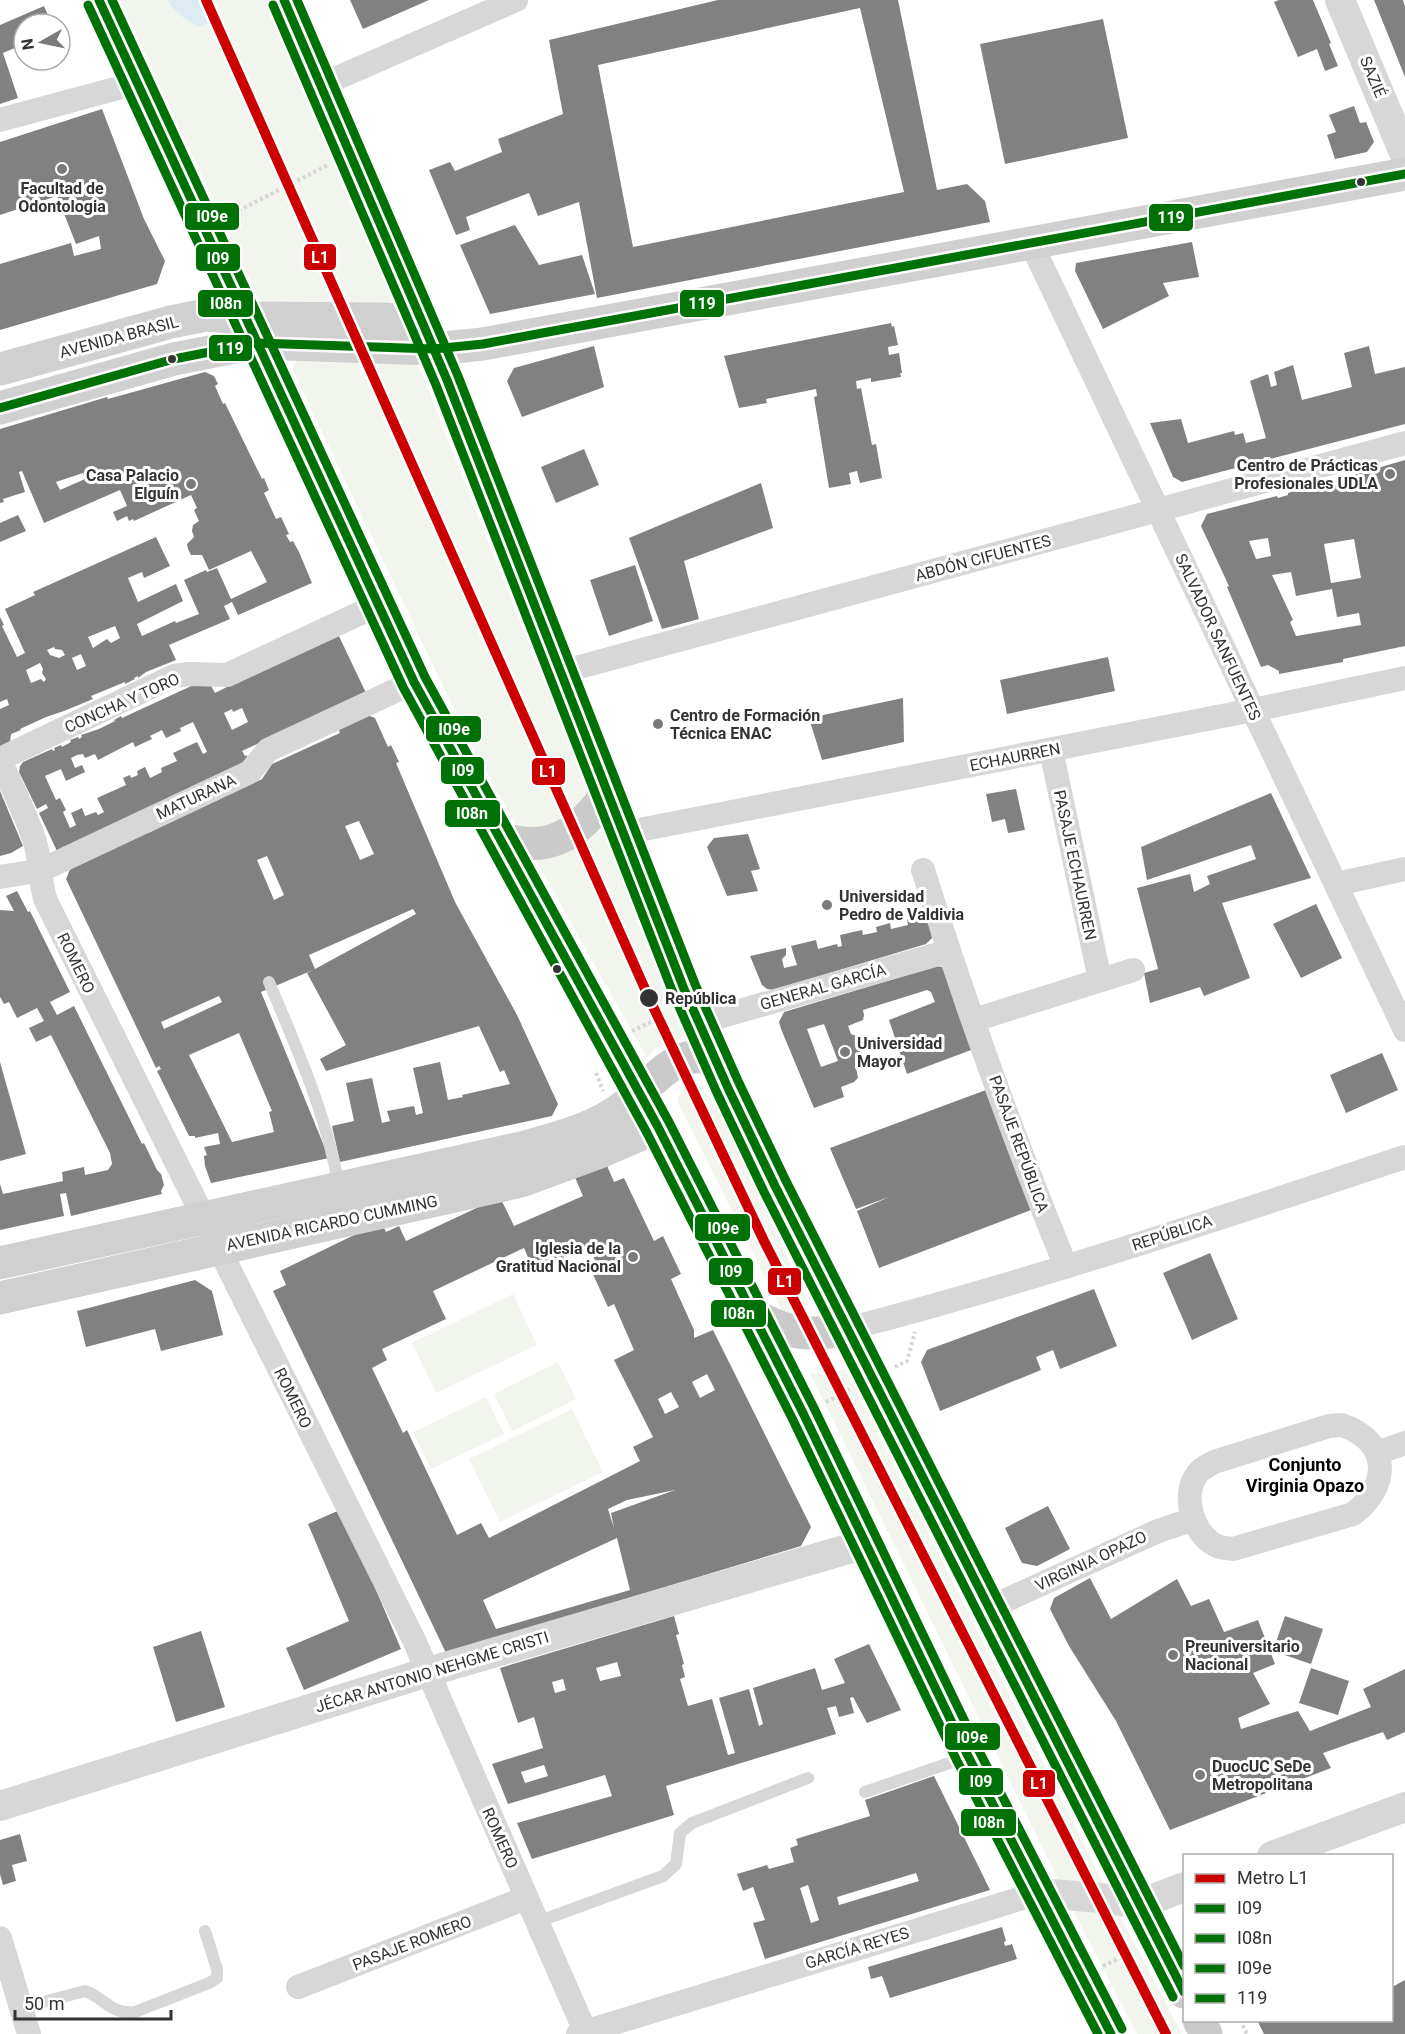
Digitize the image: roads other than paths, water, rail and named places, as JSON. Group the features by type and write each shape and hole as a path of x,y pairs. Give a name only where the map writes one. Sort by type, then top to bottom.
{"main road":[{"path":"99,0 414,682 640,1092 803,1413 968,1756 1111,2034"},
{"path":"284,0 434,350 714,1061 847,1329 991,1607 1183,1988"},
{"name":"AVENIDA BRASIL","path":"0,369 206,315 250,330 434,350 483,344 1405,174"},
{"name":"AVENIDA BRASIL","path":"0,408 174,359 250,330"},
{"path":"500,837 511,842 536,844 562,837 575,830 586,820 608,792"},
{"path":"640,1092 662,1072 682,1059 698,1056 714,1061"},
{"name":"AVENIDA RICARDO CUMMING","path":"0,1263 521,1148 580,1131 614,1115 640,1092"},
{"name":"AVENIDA RICARDO CUMMING","path":"0,1298 218,1248 346,1222 541,1175 658,1127"},
{"path":"339,1189 346,1222"},
{"path":"752,1312 782,1329 798,1333 813,1334 847,1329"}],"street":[{"path":"321,85 516,0"},
{"name":"SAZIÉ","path":"1340,0 1405,155"},
{"path":"0,120 136,83"},
{"name":"SALVADOR SANFUENTES","path":"1031,243 1405,1030"},
{"name":"ABDÓN CIFUENTES","path":"561,672 1158,512 1405,443"},
{"name":"CONCHA Y TORO","path":"0,760 174,676 227,675 378,604"},
{"name":"ECHAURREN","path":"624,833 1405,678"},
{"name":"MATURANA","path":"0,877 39,871 250,772 268,750 414,682"},
{"name":"PASAJE ECHAURREN","path":"1051,750 1100,980"},
{"name":"ROMERO","path":"0,760 35,840 40,886 46,901 428,1672 586,2033"},
{"path":"1336,884 1405,869"},
{"name":"PASAJE REPÚBLICA","path":"923,870 949,951 1066,1267"},
{"name":"GENERAL GARCÍA","path":"698,1023 949,951"},
{"path":"974,1020 1133,970"},
{"name":"REPÚBLICA","path":"847,1329 938,1306 1066,1267 1405,1157"},
{"path":"1342,1425 1355,1429 1365,1437 1377,1453 1380,1467 1377,1488 1366,1503 1353,1514 1345,1517 1233,1549 1215,1545 1203,1534 1194,1519 1191,1498 1195,1479 1204,1467 1214,1462 1329,1426 1342,1425"},
{"path":"1377,1453 1405,1443"},
{"name":"VIRGINIA OPAZO","path":"991,1607 1158,1531 1194,1519"},
{"name":"JÉCAR ANTONIO NEHGME CRISTI","path":"0,1806 428,1672 865,1544"},
{"path":"1277,1854 1405,1807"},
{"path":"1140,1904 1183,1888"},
{"name":"GARCÍA REYES","path":"586,2033 1039,1893 1140,1904"},
{"name":"PASAJE ROMERO","path":"298,1987 526,1898"},
{"path":"0,1938 29,2034"}],"lane":[{"path":"269,982 309,1076 334,1157 339,1189"},
{"path":"865,1792 968,1756"},
{"path":"537,1922 663,1876 676,1864 680,1833 692,1823 808,1778"},
{"path":"21,2008 84,1991 94,1994 115,2011 135,2012 209,1983 217,1978 217,1970 205,1931"}],"metro line":[{"name":"L1","path":"206,0 649,998 764,1241 1166,2034"}],"place":[{"name":"Facultad de Odontologia","path":"62,169"},
{"name":"Centro de Prácticas Profesionales UDLA","path":"1390,474"},
{"name":"Casa Palacio Elguín","path":"191,484"},
{"name":"Centro de Formación Técnica ENAC","path":"658,724"},
{"name":"Universidad Pedro de Valdivia","path":"827,905"},
{"name":"República","path":"649,998"},
{"name":"Universidad Mayor","path":"845,1052"},
{"name":"Iglesia de la Gratitud Nacional","path":"633,1257"},
{"name":"Preuniversitario Nacional","path":"1173,1655"},
{"name":"DuocUC SeDe Metropolitana","path":"1200,1775"}],"district":[{"name":"Conjunto Virginia Opazo","path":"1305,1474"}]}
